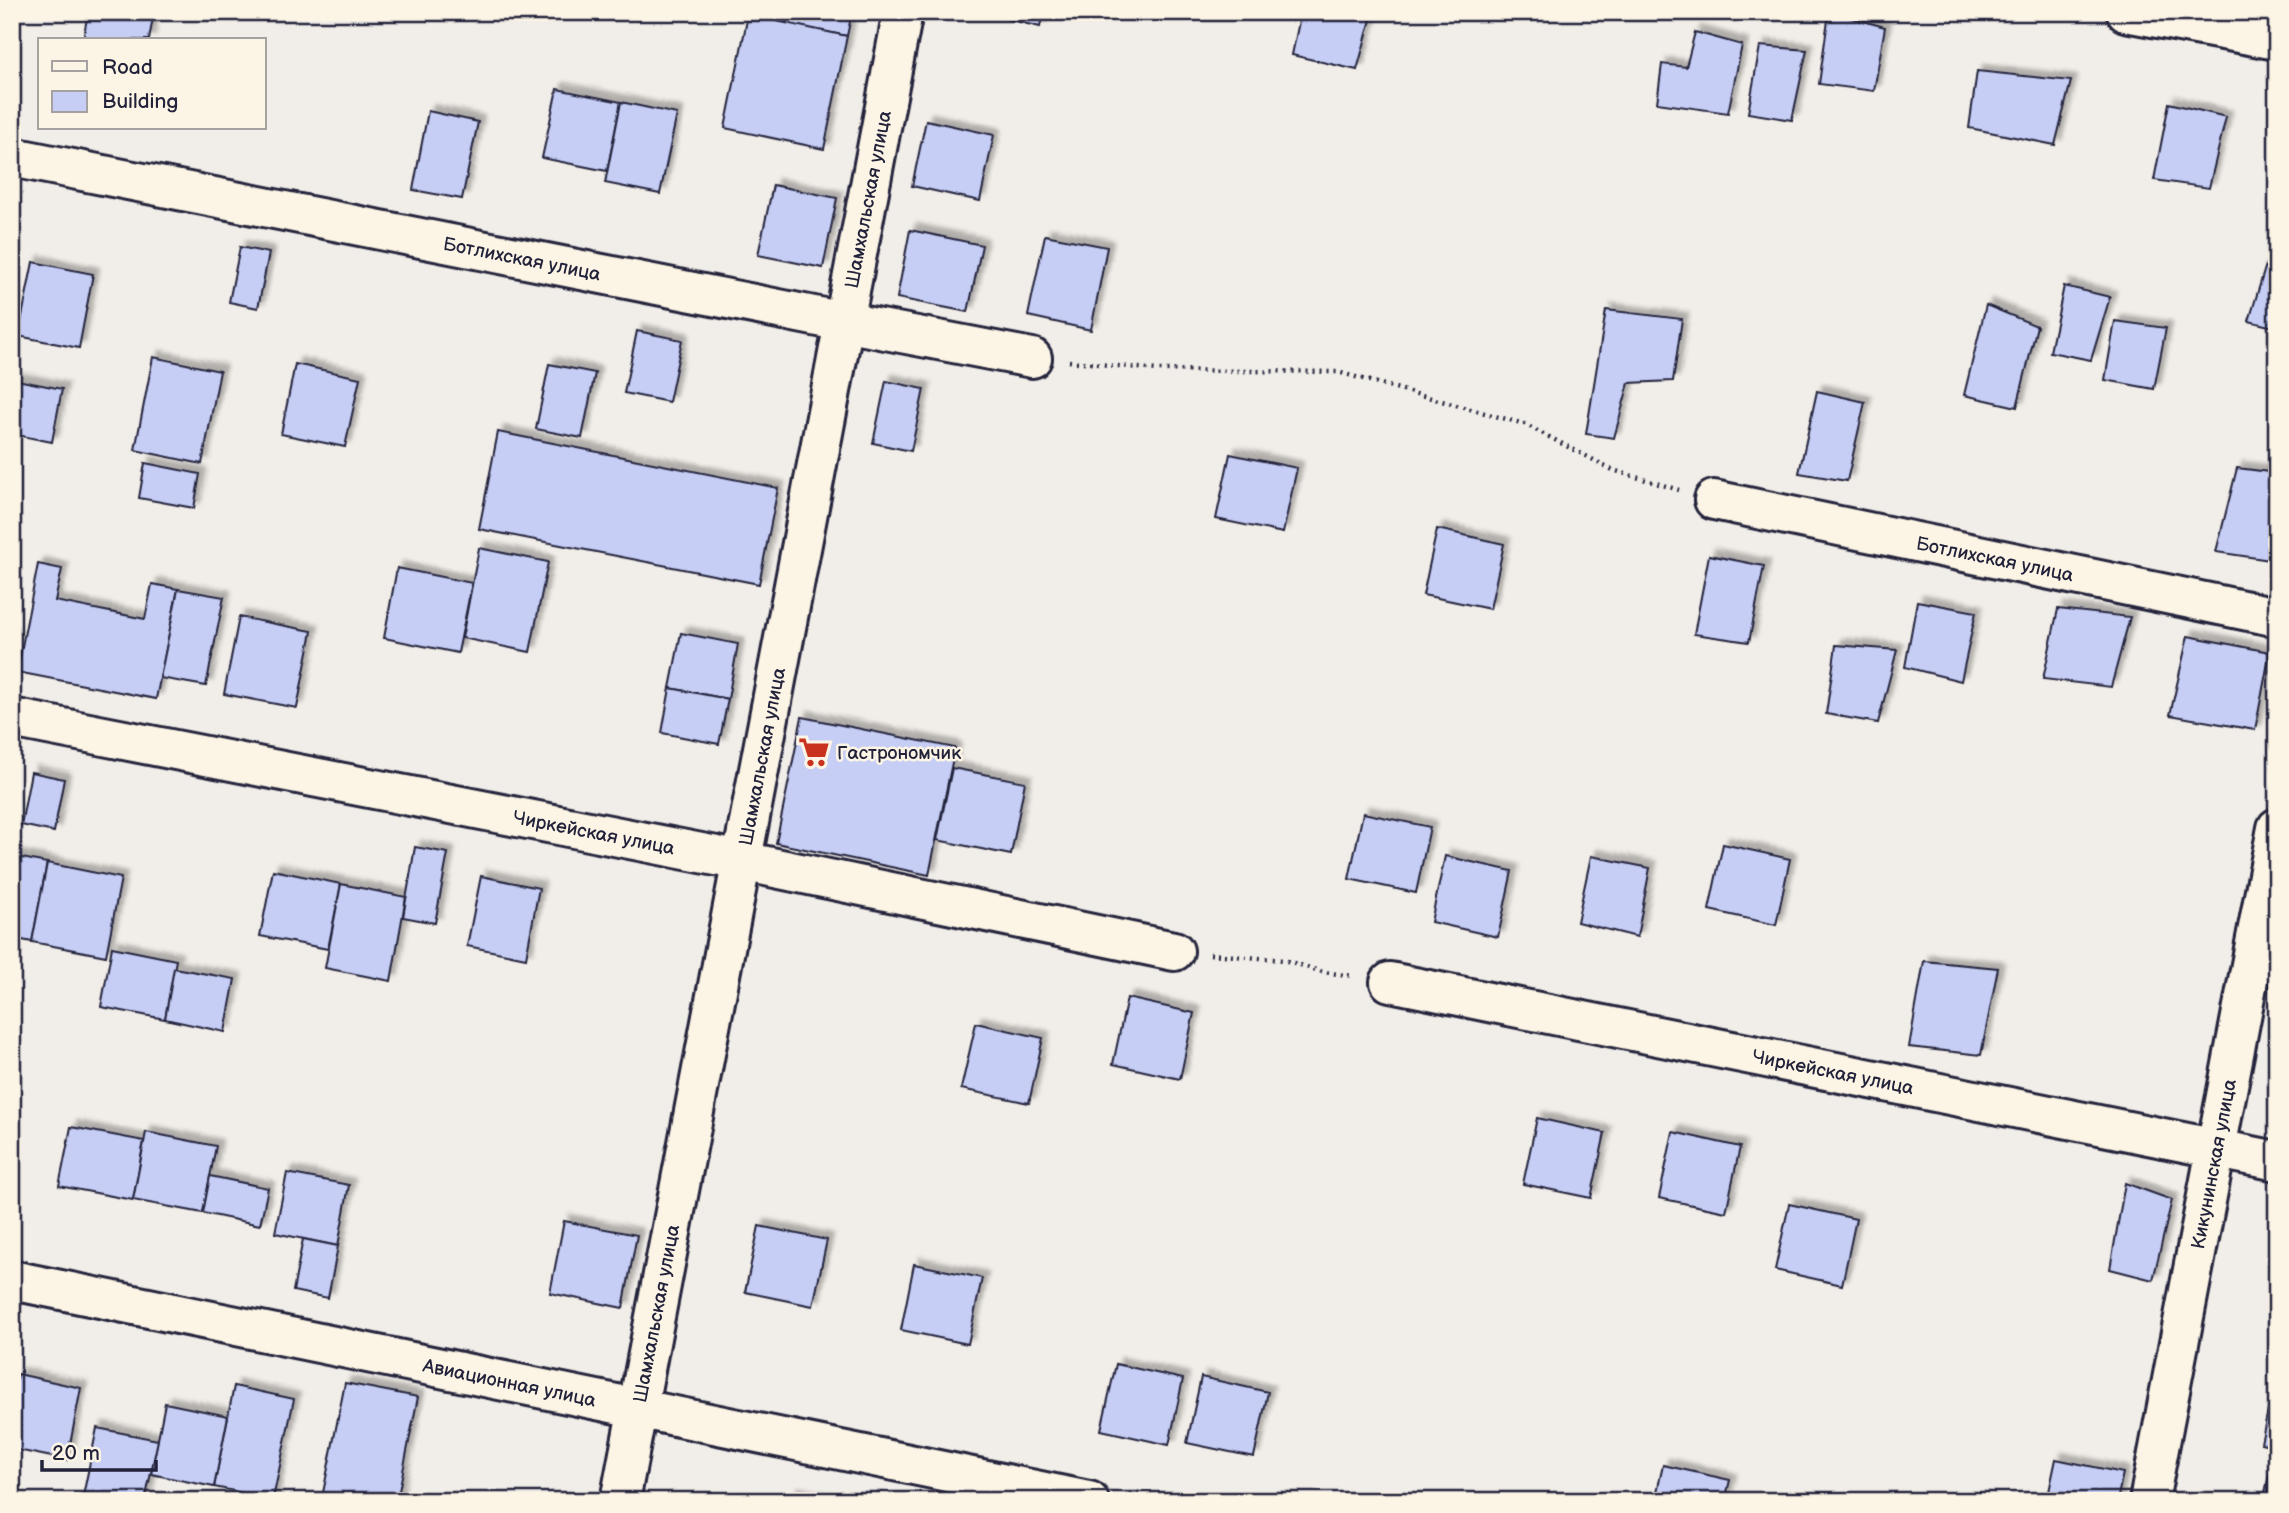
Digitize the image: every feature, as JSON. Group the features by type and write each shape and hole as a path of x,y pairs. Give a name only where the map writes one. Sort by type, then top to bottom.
{"street":[{"name":"Шамхальская улица","path":"620,1501 903,12"},
{"path":"2126,12 2277,40"},
{"name":"Ботлихская улица","path":"12,157 1032,358"},
{"name":"Ботлихская улица","path":"1714,500 2277,617"},
{"name":"Чиркейская улица","path":"12,718 742,861 1174,951"},
{"name":"Кикунинская улица","path":"2150,1501 2277,828"},
{"name":"Чиркейская улица","path":"1390,982 2277,1161"},
{"name":"Авиационная улица","path":"12,1280 1089,1501"}],"path":[{"path":"1032,358 1158,370 1338,372 1524,424 1613,470 1714,500"},
{"path":"1174,951 1284,960 1323,972 1390,982"}],"building":[{"path":"88,12 154,12 149,38 83,38"},
{"path":"788,12 852,12 847,36 786,24"},
{"path":"978,12 1043,12 1040,27"},
{"path":"1301,12 1373,12 1357,70 1292,55"},
{"path":"1829,12 1885,27 1874,91 1819,84"},
{"path":"748,15 847,36 824,149 725,128"},
{"path":"1695,32 1742,45 1728,113 1657,103 1662,64 1686,67"},
{"path":"1760,46 1807,50 1792,120 1748,113"},
{"path":"1977,71 2071,81 2055,145 1969,128"},
{"path":"557,89 621,102 607,171 542,158"},
{"path":"621,102 677,114 660,194 605,183"},
{"path":"2169,103 2226,117 2209,188 2154,180"},
{"path":"428,111 478,122 462,199 413,190"},
{"path":"926,120 994,135 980,201 912,186"},
{"path":"773,185 837,198 823,268 758,255"},
{"path":"910,230 982,245 968,312 897,298"},
{"path":"1045,235 1107,247 1091,330 1028,316"},
{"path":"240,247 269,253 258,308 229,302"},
{"path":"2271,248 2277,250 2277,328 2249,321"},
{"path":"33,262 93,274 79,348 18,336"},
{"path":"2064,286 2110,297 2091,360 2050,352"},
{"path":"1986,305 2037,326 2017,407 1964,395"},
{"path":"1606,310 1682,319 1673,381 1629,383 1614,438 1586,434"},
{"path":"2115,321 2166,328 2154,389 2105,380"},
{"path":"637,331 682,340 669,402 624,393"},
{"path":"153,357 220,371 202,464 135,450"},
{"path":"295,364 360,378 345,447 281,434"},
{"path":"549,364 595,373 582,438 536,429"},
{"path":"12,379 62,389 52,442 12,434"},
{"path":"886,381 924,389 911,451 873,443"},
{"path":"1817,391 1865,402 1847,481 1799,473"},
{"path":"498,432 778,488 759,584 479,529"},
{"path":"1230,454 1297,468 1283,533 1216,519"},
{"path":"145,463 200,474 194,508 139,498"},
{"path":"2237,468 2277,473 2277,561 2216,552"},
{"path":"1437,529 1504,544 1490,609 1423,595"},
{"path":"479,548 548,562 530,652 462,638"},
{"path":"1709,555 1764,566 1749,642 1694,634"},
{"path":"38,564 62,569 55,601 145,619 152,584 178,589 156,699 17,672"},
{"path":"397,568 472,583 458,653 384,638"},
{"path":"178,589 224,597 206,686 160,678"},
{"path":"1917,601 1976,612 1961,681 1905,667"},
{"path":"2058,609 2130,617 2111,687 2043,679"},
{"path":"239,617 312,631 297,708 224,694"},
{"path":"681,633 738,644 728,699 670,688"},
{"path":"2188,636 2270,652 2255,730 2170,715"},
{"path":"1836,645 1897,650 1878,723 1826,714"},
{"path":"670,688 728,699 719,744 662,733"},
{"path":"802,717 955,748 929,875 776,843"},
{"path":"952,768 1025,782 1011,855 937,840"},
{"path":"31,772 64,779 54,832 21,825"},
{"path":"1363,813 1430,827 1416,893 1349,879"},
{"path":"1723,844 1790,859 1776,925 1709,910"},
{"path":"415,847 448,853 435,923 403,917"},
{"path":"12,856 47,863 32,942 12,938"},
{"path":"1445,856 1512,871 1498,937 1431,922"},
{"path":"1591,856 1650,868 1637,937 1577,922"},
{"path":"47,863 121,878 106,956 32,942"},
{"path":"273,870 341,884 328,949 260,936"},
{"path":"481,876 539,888 526,958 467,946"},
{"path":"341,884 406,897 391,981 325,968"},
{"path":"112,947 176,960 165,1019 101,1007"},
{"path":"1924,961 1998,968 1981,1055 1909,1047"},
{"path":"174,968 235,979 225,1032 165,1019"},
{"path":"1127,998 1194,1013 1180,1079 1113,1064"},
{"path":"976,1023 1043,1038 1029,1103 961,1089"},
{"path":"1537,1118 1605,1133 1591,1198 1523,1184"},
{"path":"71,1127 144,1141 133,1200 59,1186"},
{"path":"146,1132 216,1146 203,1213 133,1200"},
{"path":"1673,1132 1740,1147 1726,1212 1659,1198"},
{"path":"287,1173 349,1185 338,1246 275,1233"},
{"path":"210,1176 268,1188 260,1225 203,1213"},
{"path":"2125,1183 2172,1200 2153,1280 2110,1269"},
{"path":"1789,1204 1856,1219 1842,1285 1775,1270"},
{"path":"564,1221 637,1235 623,1308 550,1293"},
{"path":"759,1226 827,1240 813,1306 745,1292"},
{"path":"303,1239 338,1246 328,1298 293,1291"},
{"path":"914,1264 982,1278 968,1344 901,1330"},
{"path":"1116,1364 1183,1379 1169,1445 1101,1430"},
{"path":"18,1374 81,1388 67,1460 12,1449 12,1401"},
{"path":"1201,1377 1268,1392 1254,1457 1187,1443"},
{"path":"2277,1377 2277,1447 2261,1443"},
{"path":"345,1383 418,1397 397,1501 360,1501 323,1493"},
{"path":"234,1386 294,1399 273,1499 214,1487"},
{"path":"165,1403 228,1416 214,1487 151,1474"},
{"path":"97,1428 158,1440 145,1501 82,1501"},
{"path":"2056,1459 2123,1473 2117,1501 2047,1501"},
{"path":"1663,1465 1730,1480 1725,1501 1655,1501"},
{"path":"2271,1467 2277,1468 2277,1501 2263,1501"},
{"path":"792,1494 826,1501 791,1501"}],"place":[{"name":"Гастрономчик","path":"814,752"}]}
